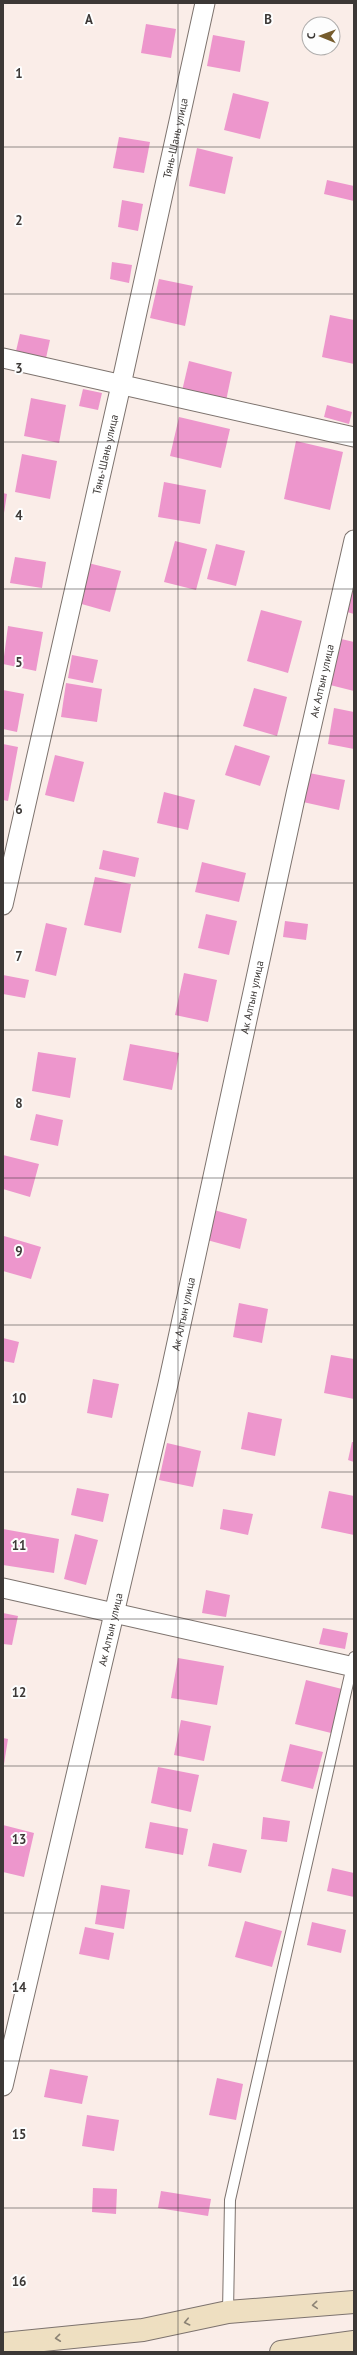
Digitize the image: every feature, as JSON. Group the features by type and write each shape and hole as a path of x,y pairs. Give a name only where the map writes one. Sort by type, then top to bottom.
{"main road":[{"path":"3,2344 143,2330 228,2312 354,2302"},
{"path":"281,2352 354,2342"}],"street":[{"name":"Тянь-Шань улица","path":"3,905 122,385 205,3"},
{"path":"3,358 354,437"},
{"name":"Ак Алтын улица","path":"3,2086 168,1384 296,794 354,540"},
{"path":"3,1588 114,1614 353,1663"}],"lane":[{"path":"228,2312 230,2200 353,1663"}],"building":[{"path":"146,24 176,29 171,58 141,53"},
{"path":"213,35 245,41 240,72 207,66"},
{"path":"233,93 269,102 260,139 224,130"},
{"path":"119,137 150,142 144,173 113,168"},
{"path":"197,148 233,157 225,194 189,186"},
{"path":"327,180 354,186 354,201 324,194"},
{"path":"122,200 143,204 138,231 118,227"},
{"path":"112,262 132,265 129,283 110,279"},
{"path":"159,279 193,286 185,326 150,318"},
{"path":"330,315 354,320 354,364 322,357"},
{"path":"20,334 50,340 46,358 16,351"},
{"path":"189,361 232,372 226,401 182,391"},
{"path":"83,389 102,393 98,410 79,406"},
{"path":"31,398 66,405 59,443 24,436"},
{"path":"327,405 352,412 349,424 324,417"},
{"path":"179,417 230,429 221,468 170,456"},
{"path":"296,441 343,452 330,510 284,499"},
{"path":"22,454 57,461 50,499 15,492"},
{"path":"164,482 206,490 200,524 158,517"},
{"path":"3,493 7,494 4,513 3,513"},
{"path":"175,541 207,549 196,590 164,582"},
{"path":"216,544 245,551 236,586 207,579"},
{"path":"15,557 46,562 42,588 10,583"},
{"path":"88,563 121,571 110,612 78,603"},
{"path":"354,583 354,614 347,612"},
{"path":"261,610 302,621 288,673 247,661"},
{"path":"8,626 43,632 36,671 3,664"},
{"path":"337,638 354,642 354,691 326,684"},
{"path":"72,655 98,660 93,683 68,678"},
{"path":"66,683 102,689 97,722 61,717"},
{"path":"254,688 287,697 277,736 243,726"},
{"path":"3,690 24,694 17,732 3,729"},
{"path":"334,708 354,712 354,749 328,744"},
{"path":"3,744 18,747 8,801 3,800"},
{"path":"235,745 270,756 260,786 225,775"},
{"path":"55,755 84,762 74,802 45,795"},
{"path":"309,773 345,780 339,810 303,802"},
{"path":"164,792 195,800 188,830 157,823"},
{"path":"103,850 139,858 135,877 99,869"},
{"path":"202,862 246,873 239,902 195,892"},
{"path":"95,877 131,884 121,933 84,925"},
{"path":"206,914 237,921 229,955 198,948"},
{"path":"285,921 308,924 306,940 283,937"},
{"path":"46,923 67,928 56,976 35,971"},
{"path":"184,973 217,980 208,1022 175,1015"},
{"path":"3,975 29,980 25,998 3,994"},
{"path":"130,1044 179,1053 172,1090 123,1080"},
{"path":"38,1052 76,1058 70,1098 32,1091"},
{"path":"36,1114 63,1120 58,1146 30,1140"},
{"path":"3,1155 39,1164 30,1197 3,1189"},
{"path":"214,1210 247,1219 240,1249 207,1240"},
{"path":"4,1236 41,1247 31,1279 3,1271"},
{"path":"239,1303 268,1309 262,1343 233,1337"},
{"path":"3,1338 19,1342 14,1363 3,1361"},
{"path":"331,1355 354,1359 354,1399 324,1393"},
{"path":"93,1379 119,1384 112,1418 87,1413"},
{"path":"248,1412 282,1419 275,1456 241,1449"},
{"path":"352,1442 354,1442 354,1462 348,1460"},
{"path":"167,1443 201,1451 193,1487 159,1480"},
{"path":"77,1488 109,1494 103,1522 71,1515"},
{"path":"329,1491 354,1496 354,1535 321,1528"},
{"path":"223,1509 253,1514 248,1535 220,1529"},
{"path":"3,1529 59,1539 54,1573 3,1565"},
{"path":"75,1534 98,1540 86,1585 64,1579"},
{"path":"206,1590 230,1595 226,1617 202,1613"},
{"path":"3,1613 18,1616 12,1645 3,1644"},
{"path":"323,1628 348,1633 345,1649 319,1644"},
{"path":"178,1658 224,1666 217,1705 171,1698"},
{"path":"306,1680 342,1689 331,1733 295,1724"},
{"path":"181,1720 211,1726 204,1761 174,1755"},
{"path":"3,1738 8,1739 4,1764 3,1764"},
{"path":"290,1744 323,1752 313,1789 281,1781"},
{"path":"158,1767 199,1775 191,1812 151,1803"},
{"path":"263,1817 290,1821 287,1842 261,1839"},
{"path":"150,1822 188,1829 183,1855 145,1848"},
{"path":"3,1825 34,1833 24,1877 3,1872"},
{"path":"213,1843 247,1850 241,1873 208,1866"},
{"path":"332,1868 354,1873 354,1897 327,1891"},
{"path":"101,1885 130,1890 124,1929 95,1924"},
{"path":"245,1921 282,1931 272,1967 235,1957"},
{"path":"312,1922 346,1930 341,1953 307,1945"},
{"path":"85,1927 114,1933 109,1960 79,1954"},
{"path":"50,2069 88,2076 82,2104 44,2097"},
{"path":"217,2078 243,2084 236,2120 209,2115"},
{"path":"87,2115 119,2120 114,2151 82,2146"},
{"path":"93,2188 117,2189 116,2214 92,2212"},
{"path":"161,2191 211,2199 208,2216 158,2208"}]}
